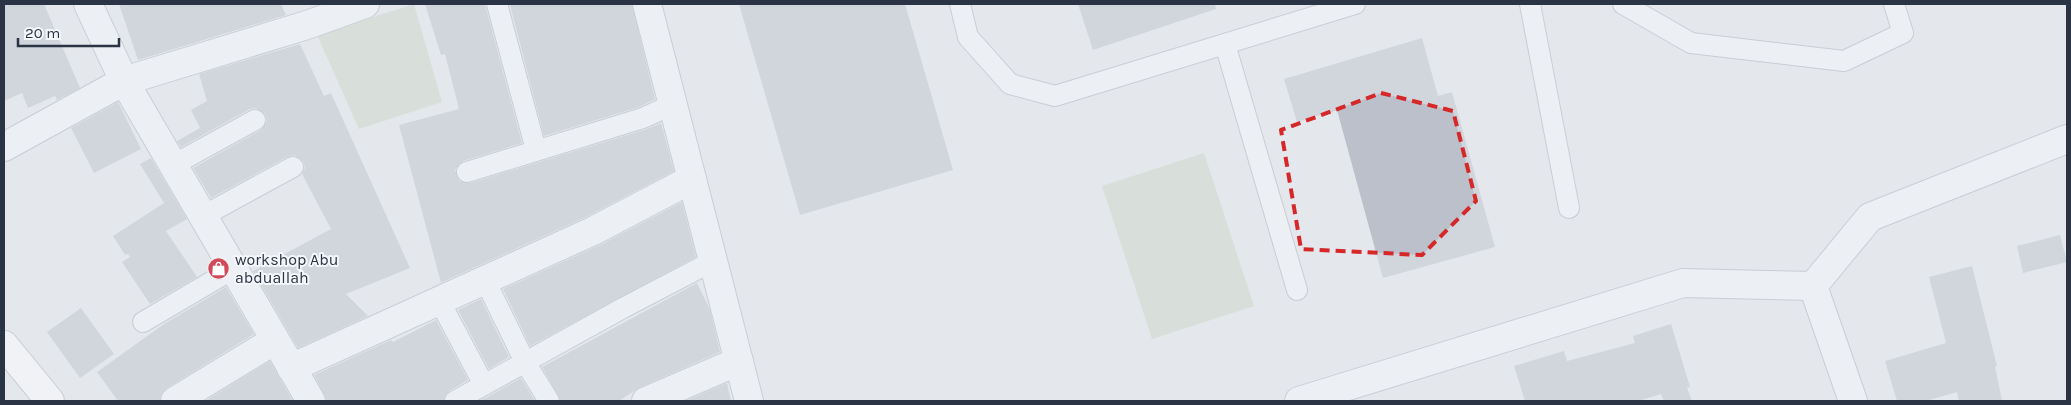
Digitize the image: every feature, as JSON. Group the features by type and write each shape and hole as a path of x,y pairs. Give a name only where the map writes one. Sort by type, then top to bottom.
{"street":[{"path":"88,4 124,81 312,401"},
{"path":"4,147 124,81 307,26 365,4"},
{"path":"647,4 750,401"},
{"path":"1813,286 1870,217 2067,139"},
{"path":"291,368 593,231 692,179"},
{"path":"1298,401 1683,283 1813,286"},
{"path":"1813,286 1853,401"},
{"path":"175,401 275,340"},
{"path":"4,345 50,401"},
{"path":"646,401 739,360"}],"lane":[{"path":"497,4 536,150"},
{"path":"960,4 968,37 1010,84 1055,96 1355,4"},
{"path":"1530,4 1569,208"},
{"path":"1623,4 1691,43 1844,61 1903,34 1894,4"},
{"path":"1225,44 1296,290"},
{"path":"467,172 642,118 673,104"},
{"path":"172,165 255,120"},
{"path":"203,216 293,167"},
{"path":"455,401 713,261"},
{"path":"143,322 233,269"},
{"path":"485,280 525,362 549,401"},
{"path":"439,300 484,385"}],"highlighted area":[{"path":"1381,93 1453,111 1476,201 1422,255 1301,249 1281,130"}],"green space":[{"path":"414,4 442,102 359,129 317,35"},
{"path":"1204,153 1254,306 1152,339 1102,186"}],"building":[{"path":"4,4 44,4 80,88 57,100 55,96 28,108 22,93 4,101"},
{"path":"119,4 281,4 286,15 138,60"},
{"path":"425,4 485,4 522,143 463,161 455,170 459,181 470,183 647,129 661,123 674,171 586,217 441,283 399,125 459,109 445,54 441,55"},
{"path":"632,4 655,99 639,107 544,136 510,5"},
{"path":"739,4 905,4 953,170 800,215"},
{"path":"1078,4 1215,4 1216,9 1093,50"},
{"path":"1422,38 1438,96 1452,92 1495,247 1383,278 1337,110 1297,122 1284,79"},
{"path":"300,44 324,96 331,93 410,268 346,294 368,316 298,348 253,271 331,229 302,174 305,168 303,161 294,155 287,157 211,198 193,168 261,130 267,121 265,114 256,108 250,109 181,147 177,141 200,128 191,110 207,101 199,74"},
{"path":"118,102 141,149 94,173 71,128"},
{"path":"151,158 187,219 166,231 197,277 150,304 122,262 130,257 128,254 125,255 113,236 164,203 140,164"},
{"path":"682,202 696,257 530,346 503,289 600,245"},
{"path":"2060,235 2067,262 2023,273 2017,246"},
{"path":"1972,266 1997,366 1995,366 2002,401 1959,401 1957,392 1926,401 1897,401 1885,361 1946,343 1929,277"},
{"path":"697,283 710,310 720,352 640,387 619,401 561,401 542,367"},
{"path":"226,287 254,334 167,388 162,393 159,401 118,401 97,372 164,324"},
{"path":"481,299 509,357 489,369 458,310"},
{"path":"81,308 114,354 80,378 47,332"},
{"path":"436,320 468,380 449,391 443,401 327,401 314,375 391,340 393,342"},
{"path":"1671,324 1690,387 1687,388 1692,401 1664,401 1661,394 1638,401 1525,401 1514,366 1564,351 1567,361 1635,343 1633,336"},
{"path":"270,361 293,401 205,401"},
{"path":"521,378 535,401 479,401 489,396"},
{"path":"727,383 731,401 685,401"}],"place":[{"name":"workshop Abu abduallah","path":"219,268"}]}
